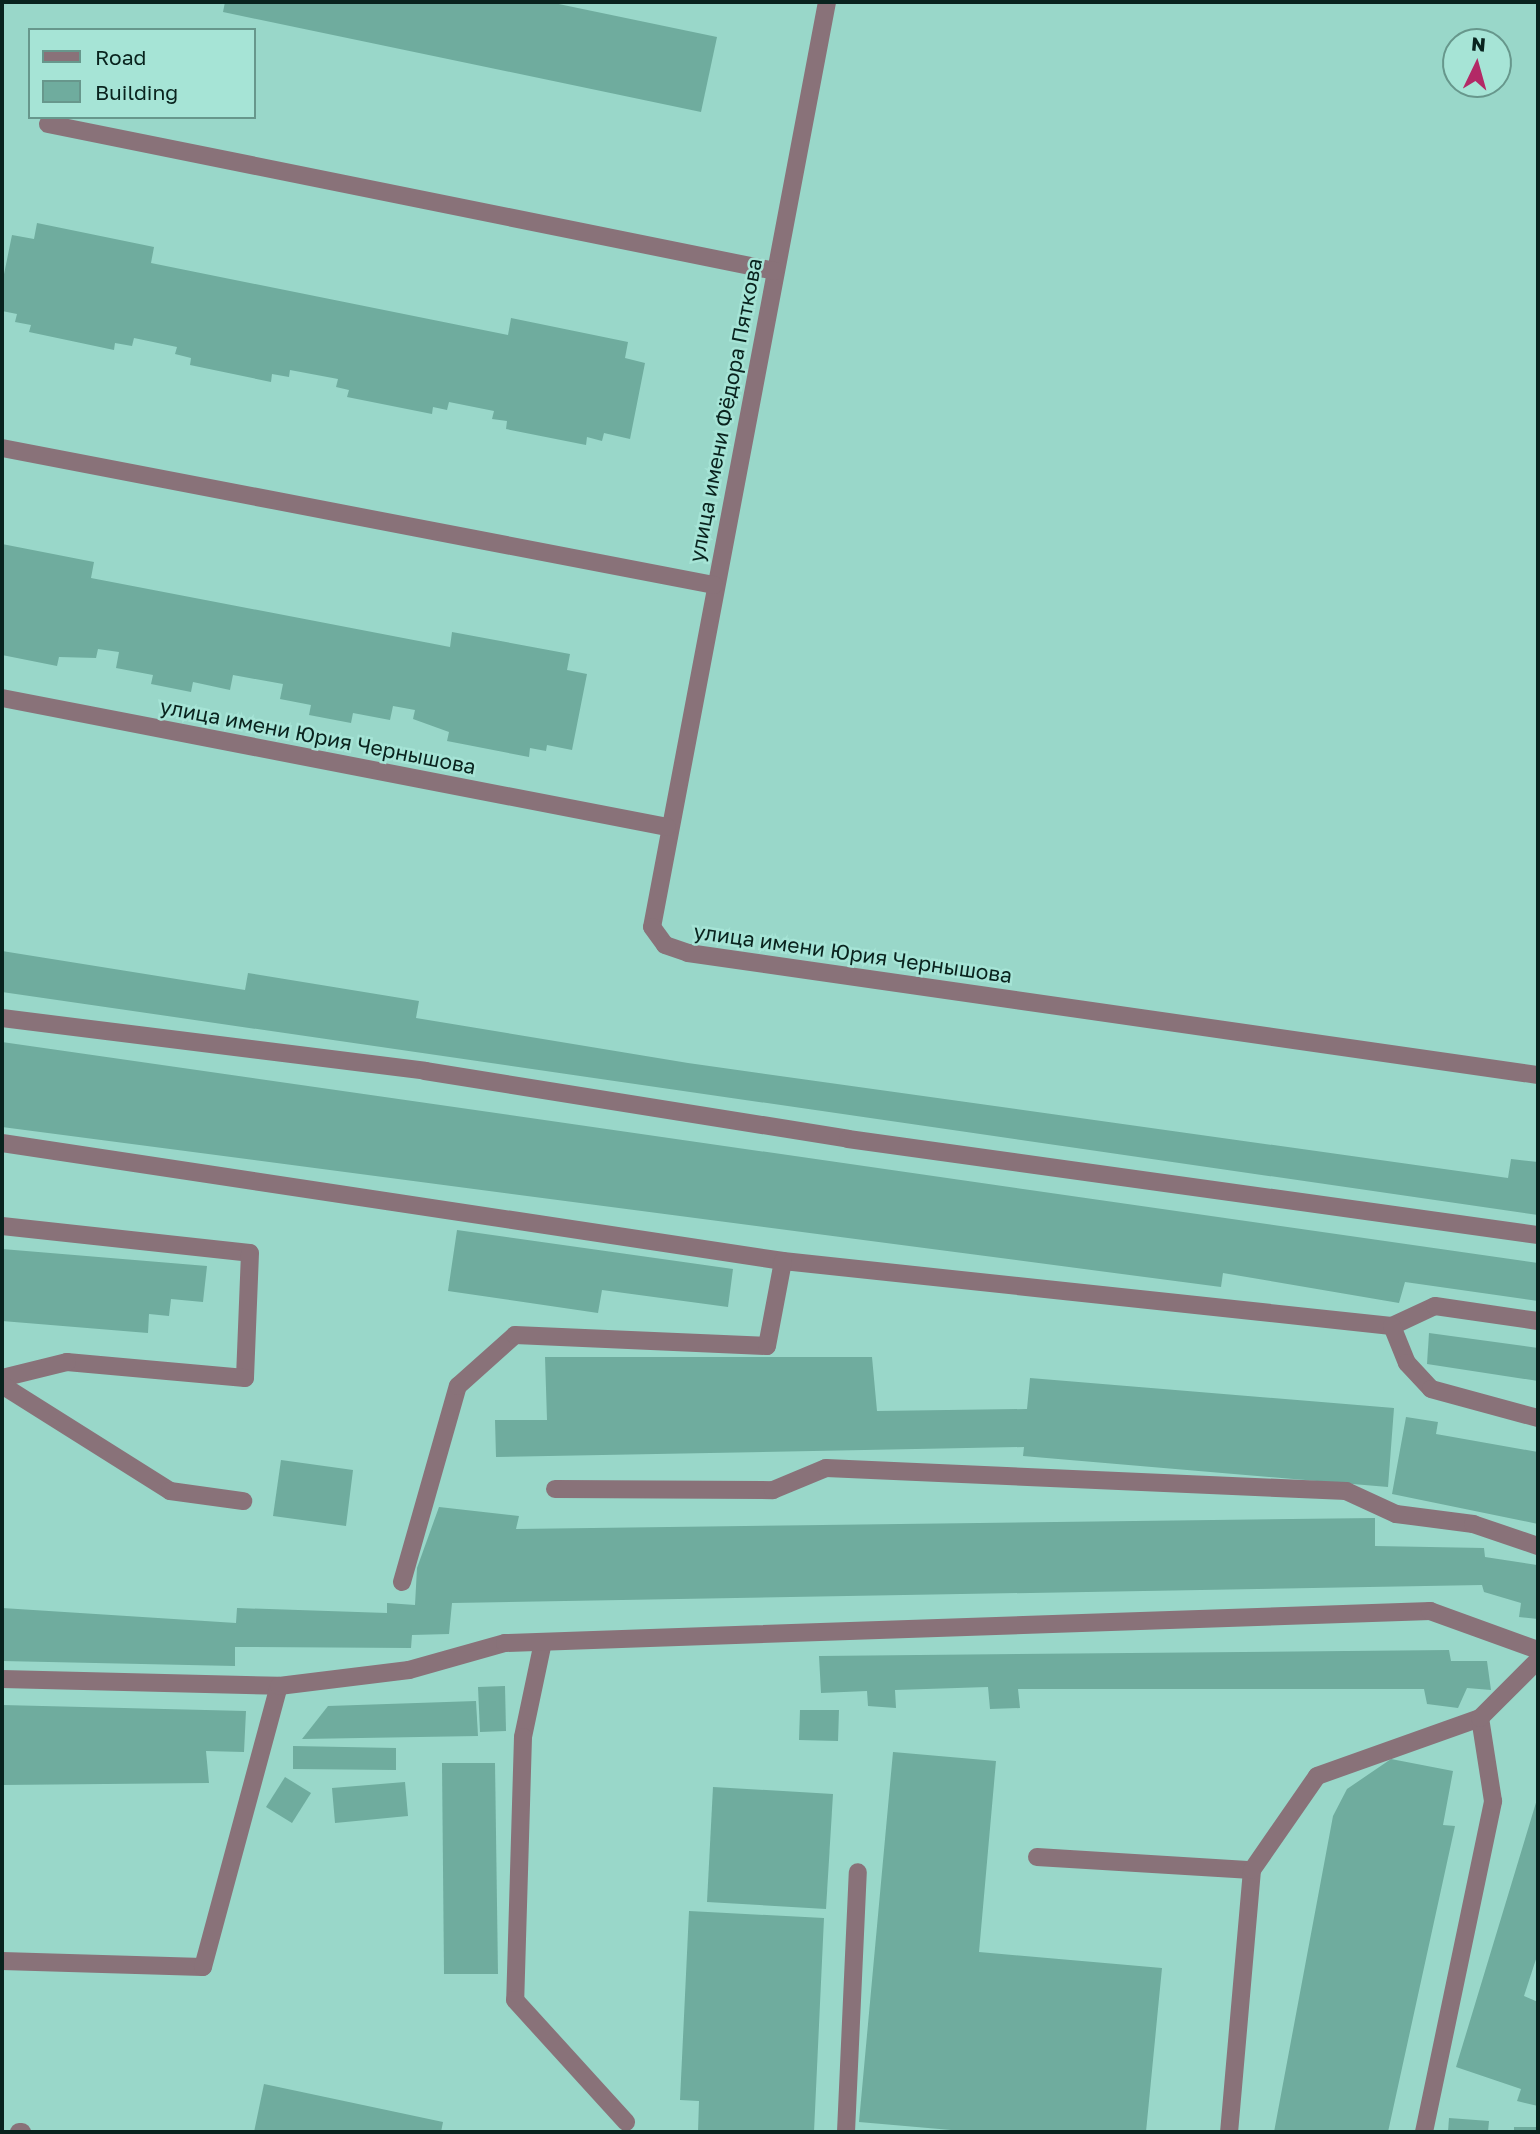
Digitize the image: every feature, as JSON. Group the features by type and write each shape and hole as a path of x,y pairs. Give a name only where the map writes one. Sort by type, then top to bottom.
{"street":[{"name":"улица имени Фёдора Пяткова","path":"667,827 827,2"},
{"path":"48,124 775,271"},
{"path":"2,447 714,585"},
{"name":"улица имени Юрия Чернышова","path":"2,698 667,827 652,927 665,945 688,953 1538,1075"},
{"path":"2,1018 425,1071 848,1139 1538,1235"},
{"path":"2,1143 783,1261 1392,1326 1435,1306 1538,1321"},
{"path":"2,1226 250,1253 245,1378 67,1362 2,1378"},
{"path":"402,1582 458,1386 514,1335 767,1346 783,1261"},
{"path":"1392,1326 1407,1363 1431,1389 1538,1418"},
{"path":"2,1385 170,1491 243,1501"},
{"path":"555,1489 773,1490 826,1468 1346,1491 1396,1514 1473,1524 1538,1546"},
{"path":"2,1679 279,1686 409,1670 505,1643 1430,1611 1538,1650"},
{"path":"543,1642 523,1737 515,2000 626,2122"},
{"path":"1229,2132 1252,1870 1317,1776 1480,1718 1538,1660"},
{"path":"2,1961 203,1968 279,1686"},
{"path":"1424,2132 1493,1801 1480,1718"},
{"path":"1037,1857 1252,1870"},
{"path":"846,2132 858,1872"}],"building":[{"path":"225,2 549,2 717,37 701,112 223,12"},
{"path":"37,223 154,247 151,263 508,335 511,318 628,342 625,358 645,363 630,439 604,433 602,441 587,437 586,445 506,429 507,421 492,419 494,411 449,402 447,410 433,407 432,414 347,397 349,390 336,387 338,379 290,370 289,377 272,374 271,382 190,365 191,358 175,354 177,347 134,338 132,346 115,343 114,350 29,332 31,325 15,322 17,314 2,311 2,284 12,235 34,239"},
{"path":"2,544 94,562 91,578 450,647 452,632 570,654 567,670 587,674 572,750 547,745 546,751 530,748 529,757 447,741 449,732 413,719 415,710 393,706 390,720 353,713 351,723 309,715 311,705 280,699 283,684 233,675 230,690 193,682 191,692 151,684 153,675 116,668 119,652 98,649 96,658 59,657 57,666 2,655"},
{"path":"2,951 245,990 248,973 419,1001 416,1018 688,1063 1508,1178 1511,1159 1538,1162 1538,1215 2,992"},
{"path":"2,1042 1538,1263 1538,1301 1405,1282 1399,1303 1223,1273 1221,1287 2,1127"},
{"path":"457,1230 733,1269 728,1307 602,1290 598,1313 448,1291"},
{"path":"2,1249 207,1266 203,1302 171,1299 169,1316 149,1314 148,1333 2,1321"},
{"path":"1429,1333 1538,1348 1538,1381 1427,1364"},
{"path":"545,1357 872,1357 877,1411 1027,1409 1030,1378 1394,1408 1388,1487 1023,1456 1024,1447 496,1457 495,1420 547,1420"},
{"path":"1406,1417 1438,1422 1436,1434 1538,1452 1538,1524 1392,1494"},
{"path":"281,1460 353,1470 346,1526 273,1516"},
{"path":"439,1507 519,1516 516,1529 1375,1518 1375,1546 1484,1548 1485,1557 1537,1565 1538,1619 1519,1617 1521,1603 1484,1592 1482,1585 452,1603 449,1634 412,1635 411,1648 235,1647 235,1666 2,1661 2,1608 236,1623 237,1608 387,1613 387,1603 415,1605 417,1568"},
{"path":"1449,1650 1451,1661 1487,1661 1491,1690 1467,1688 1458,1708 1427,1704 1424,1689 1018,1689 1020,1708 990,1709 988,1687 895,1690 896,1708 868,1706 867,1691 821,1693 819,1656"},
{"path":"505,1686 506,1731 480,1732 478,1687"},
{"path":"476,1701 478,1736 302,1739 328,1706"},
{"path":"2,1705 246,1711 244,1752 206,1751 209,1783 2,1785"},
{"path":"800,1710 839,1710 838,1741 799,1740"},
{"path":"293,1746 396,1748 396,1770 293,1769"},
{"path":"893,1752 996,1761 979,1952 1162,1968 1146,2132 974,2132 859,2122"},
{"path":"1391,1759 1453,1771 1443,1825 1455,1826 1388,2132 1274,2132 1333,1816 1347,1789"},
{"path":"442,1763 495,1763 498,1974 444,1974"},
{"path":"285,1777 311,1793 292,1823 266,1807"},
{"path":"405,1782 408,1816 335,1823 332,1788"},
{"path":"713,1787 833,1794 826,1909 707,1902"},
{"path":"1538,1796 1538,1953 1524,1996 1538,2002 1538,2106 1517,2101 1521,2089 1456,2067"},
{"path":"689,1911 824,1918 814,2132 698,2132 699,2101 680,2100"},
{"path":"264,2084 443,2122 441,2132 254,2132"},
{"path":"1449,2118 1489,2121 1488,2132 1448,2132"},
{"path":"1514,2127 1538,2127 1538,2132 1514,2132"}]}
